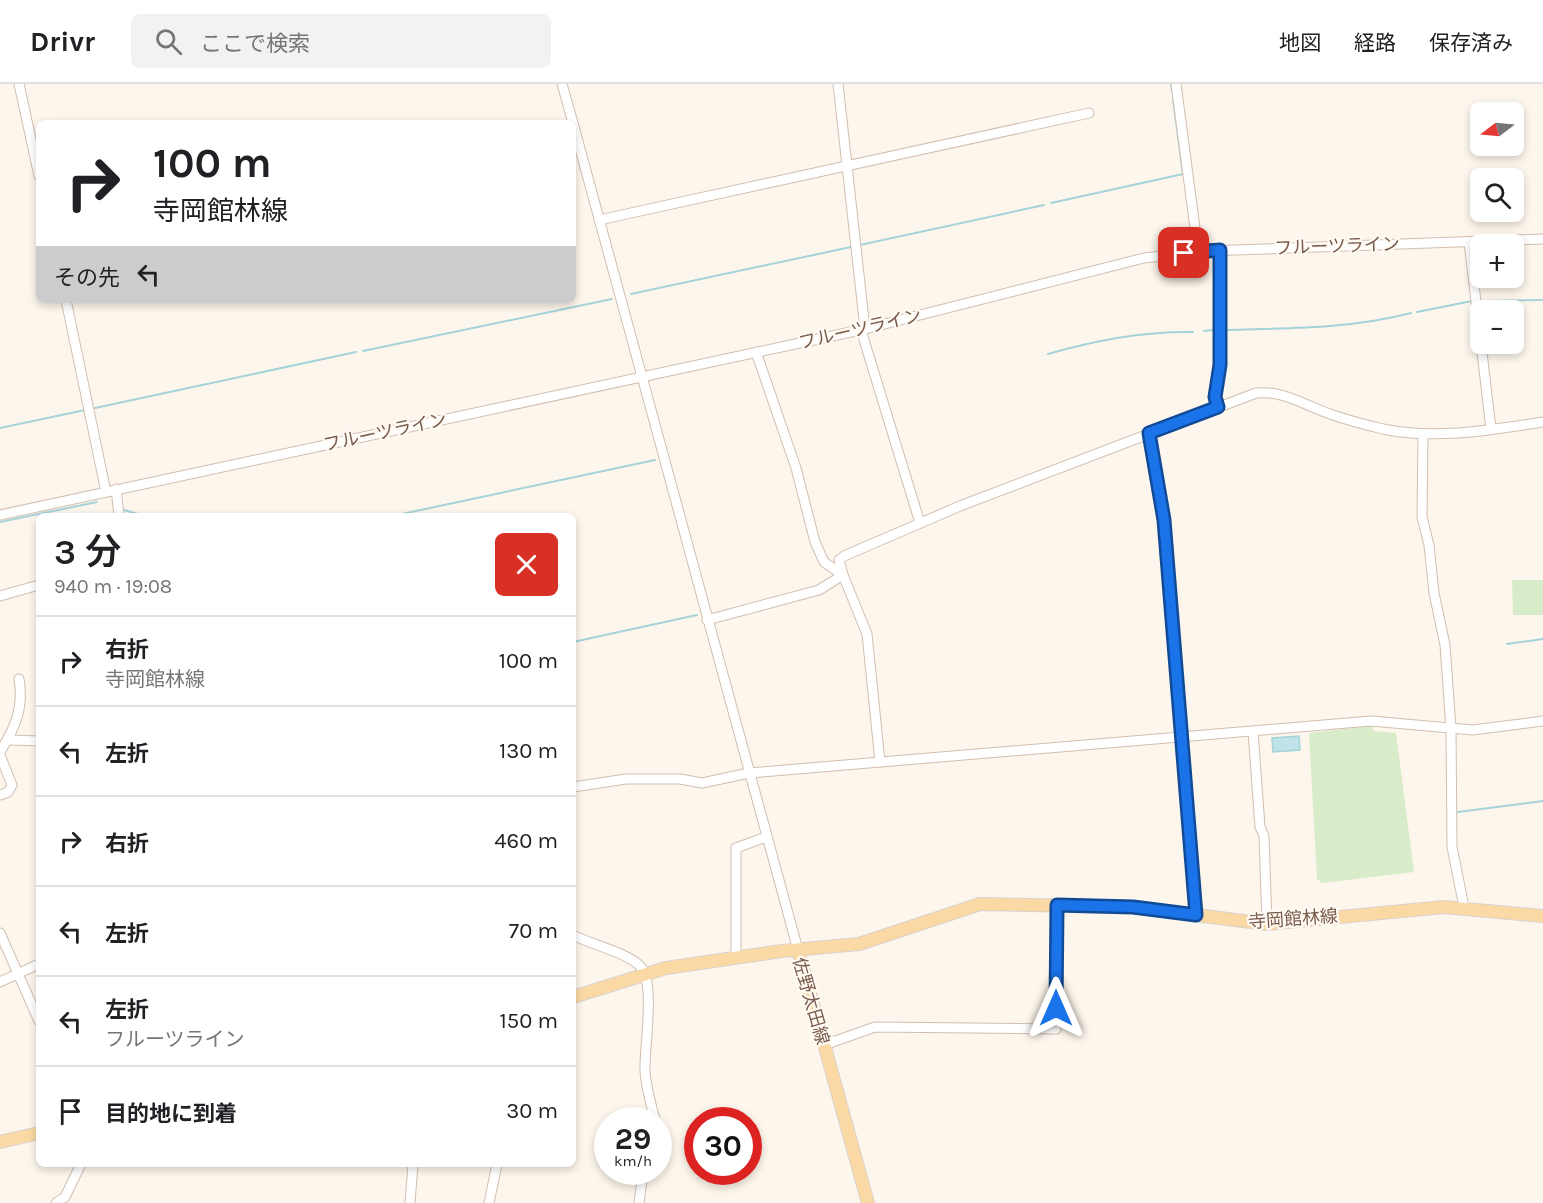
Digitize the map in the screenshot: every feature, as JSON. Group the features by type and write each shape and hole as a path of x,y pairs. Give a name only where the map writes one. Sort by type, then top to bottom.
{"main road":[{"name":"寺岡館林線","path":"798,950 859,944 980,904 1133,907 1235,922 1267,924 1366,912 1464,907 1543,916"},
{"name":"佐野太田線","path":"576,996 666,968 798,950 868,1203"},
{"path":"0,1142 36,1134"}],"street":[{"path":"19,84 36,162"},
{"path":"562,84 572,120"},
{"path":"838,84 863,329 920,523"},
{"path":"1176,84 1198,251"},
{"path":"599,220 1089,113"},
{"path":"576,134 798,950"},
{"name":"フルーツライン","path":"0,515 863,329 1110,265 1198,251 1543,239"},
{"path":"1469,242 1491,429"},
{"path":"1218,407 1215,397 1220,365 1220,250"},
{"path":"67,303 106,492"},
{"path":"756,352 796,468 815,542 824,562 843,575"},
{"path":"880,762 867,634 839,560 920,523 1256,393 1271,392 1330,414 1372,426 1423,434 1543,422"},
{"path":"1149,433 1164,520 1196,915"},
{"path":"1423,434 1422,517 1429,545 1434,593 1442,621 1451,729 1452,847 1464,907"},
{"path":"116,489 118,513"},
{"path":"707,620 819,590 843,575"},
{"path":"0,596 36,586"},
{"path":"0,795 8,792 12,785 0,753 10,740 21,706 19,679"},
{"path":"576,787 626,779 680,779 702,783 749,773 1371,721 1473,730 1543,721"},
{"path":"1253,731 1260,827 1264,836 1267,924"},
{"path":"10,740 36,741"},
{"path":"736,958 736,848 766,837"},
{"path":"824,1045 875,1027 1056,1029 1057,905"},
{"path":"0,933 36,1014"},
{"path":"576,937 592,945 632,959 645,974 648,1022 645,1073 652,1107"},
{"path":"0,982 36,965"},
{"path":"56,1203 65,1197 80,1167"},
{"path":"411,1203 413,1167"},
{"path":"489,1203 496,1167"},
{"path":"639,1203 641,1185"}],"green space":[{"path":"1512,580 1543,580 1543,615 1513,615"},
{"path":"1373,726 1373,731 1396,733 1414,872 1322,883 1317,879 1309,733"}],"water":[{"path":"1299,736 1300,750 1273,752 1272,738"}],"waterway":[{"path":"1171,84 1172,92"},
{"path":"1051,203 1183,174 1173,99"},
{"path":"860,245 1044,205"},
{"path":"631,294 851,247"},
{"path":"363,351 612,299"},
{"path":"1524,300 1543,300"},
{"path":"1417,312 1470,301"},
{"path":"1226,330 1342,325 1411,313"},
{"path":"1204,331 1214,330"},
{"path":"1048,354 1119,337 1193,332"},
{"path":"95,408 356,352"},
{"path":"0,428 85,410"},
{"path":"406,513 655,460"},
{"path":"44,513 97,502"},
{"path":"124,510 134,513"},
{"path":"0,522 36,515"},
{"path":"576,641 697,615"},
{"path":"1507,644 1543,639"},
{"path":"1458,812 1543,801"}],"route":[{"path":"1056,1008 1057,905 1133,907 1196,915 1164,520 1149,433 1218,407 1215,397 1220,365 1220,250 1184,253"}]}
